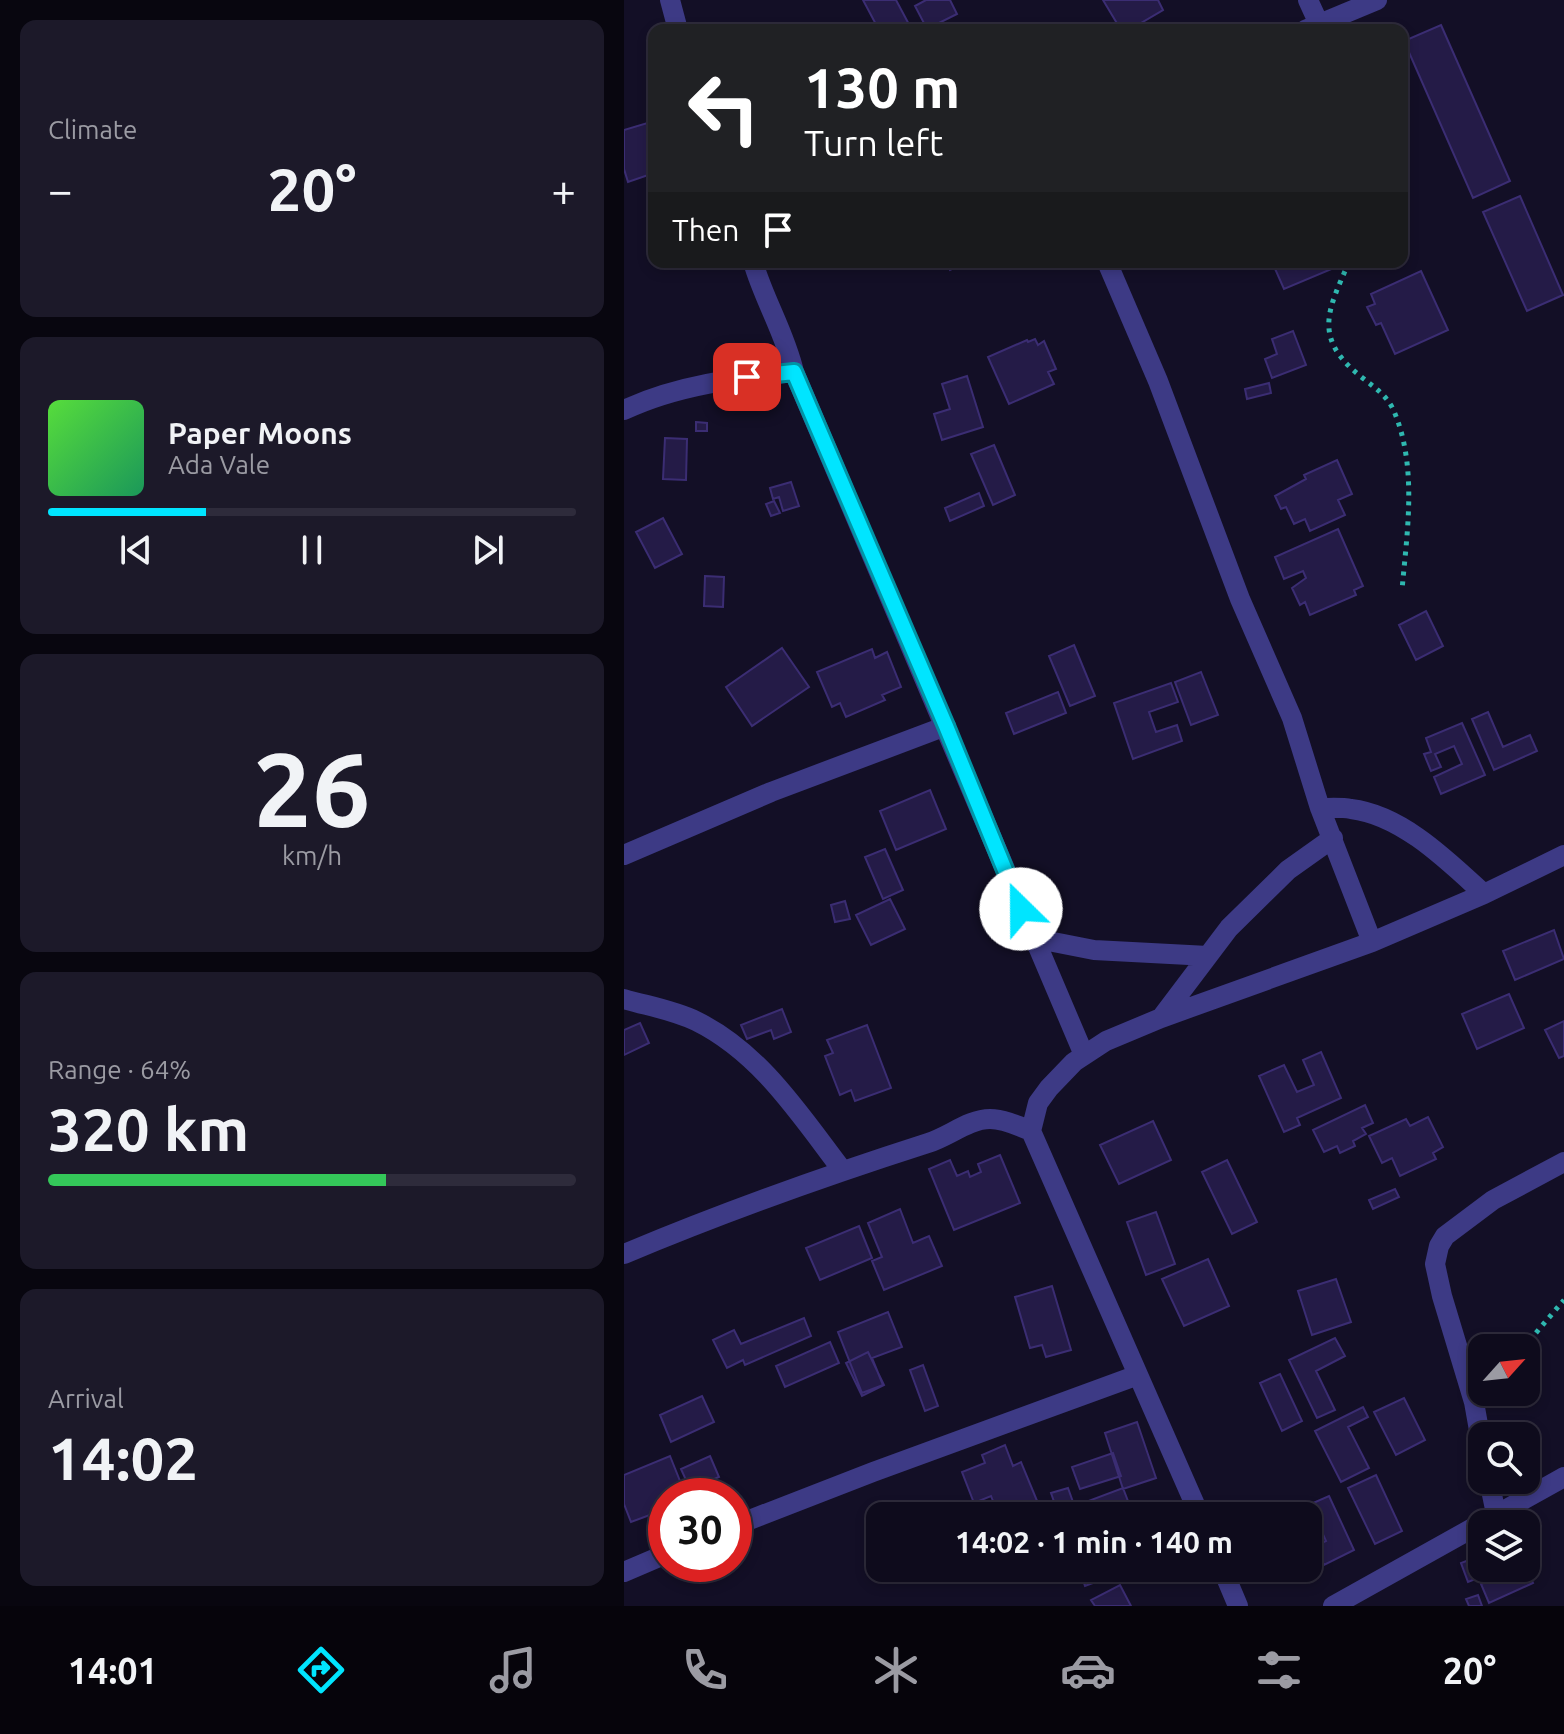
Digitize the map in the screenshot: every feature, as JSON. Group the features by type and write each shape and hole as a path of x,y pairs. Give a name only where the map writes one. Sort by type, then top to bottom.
{"street":[{"path":"670,0 676,24"},
{"path":"1308,0 1312,24"},
{"path":"1319,24 1377,0"},
{"path":"756,268 788,346 794,372 1084,1055"},
{"path":"1110,268 1158,381 1240,599 1292,718 1320,808 1372,942"},
{"path":"624,410 640,402 723,379 794,372"},
{"path":"624,855 771,792 946,726"},
{"path":"1320,808 1353,809 1397,824 1436,851 1484,894"},
{"path":"1161,1018 1229,928 1288,870 1333,838"},
{"path":"1194,1502 1031,1131 1038,1103 1074,1062 1106,1041 1372,942 1484,894 1564,855"},
{"path":"1033,938 1094,950 1208,956"},
{"path":"624,999 669,1010 697,1021 740,1049 761,1067 843,1171"},
{"path":"624,1254 722,1213 937,1140 974,1123 990,1119 1031,1131"},
{"path":"1477,1422 1435,1264 1439,1246 1445,1236 1493,1200 1564,1162"},
{"path":"752,1519 1138,1375"},
{"path":"1503,1510 1564,1477"},
{"path":"1333,1606 1468,1531"},
{"path":"624,1572 648,1562"},
{"path":"1228,1582 1238,1606"}],"path":[{"path":"1347,268 1328,313 1331,336 1338,357 1382,393 1393,410 1400,434 1409,489 1402,590"},
{"path":"1535,1334 1564,1300"}],"building":[{"path":"863,0 896,0 909,24 876,24"},
{"path":"926,0 950,0 957,14 937,24 924,24 915,6"},
{"path":"1103,0 1158,0 1163,10 1139,24 1117,24"},
{"path":"1441,25 1510,181 1473,198 1408,50 1408,39"},
{"path":"648,123 648,175 628,182 624,169 624,130"},
{"path":"1520,196 1563,295 1527,311 1483,212"},
{"path":"1275,268 1334,268 1284,289"},
{"path":"1421,271 1448,330 1395,354 1381,323 1376,325 1367,307 1375,304 1371,294"},
{"path":"1293,331 1306,365 1272,378 1265,359 1277,354 1272,339"},
{"path":"1035,339 1038,345 1044,341 1056,369 1048,372 1054,384 1009,404 988,357"},
{"path":"967,376 983,427 942,440 934,414 950,409 942,384"},
{"path":"1269,383 1271,393 1247,399 1245,389"},
{"path":"696,422 707,423 707,431 696,431"},
{"path":"665,438 687,439 686,480 663,479"},
{"path":"994,445 1015,495 993,505 971,454"},
{"path":"1337,460 1352,494 1338,500 1345,515 1310,531 1305,519 1294,524 1286,507 1281,509 1275,496 1306,479 1304,475"},
{"path":"791,482 799,506 783,511 779,497 773,499 770,488"},
{"path":"979,493 984,506 950,521 945,508"},
{"path":"774,501 780,513 771,516 766,504"},
{"path":"663,518 682,554 655,568 636,532"},
{"path":"1338,529 1363,586 1354,590 1356,595 1310,615 1305,602 1300,605 1292,588 1306,578 1303,571 1284,579 1275,557"},
{"path":"705,576 724,577 723,607 704,606"},
{"path":"1426,611 1443,646 1416,660 1399,625"},
{"path":"1074,645 1095,696 1070,706 1049,656"},
{"path":"782,648 809,687 752,726 726,687"},
{"path":"872,649 875,658 887,652 901,687 882,695 885,700 846,717 840,703 832,707 817,672"},
{"path":"1201,672 1218,715 1191,725 1175,682"},
{"path":"1171,683 1178,702 1149,712 1156,732 1177,725 1182,741 1133,759 1114,703"},
{"path":"1058,692 1066,713 1014,734 1006,713"},
{"path":"1488,712 1503,747 1530,735 1537,751 1494,770 1472,719"},
{"path":"1462,723 1485,775 1441,794 1434,777 1462,764 1454,746 1435,754 1441,767 1431,771 1424,754 1431,752 1426,738"},
{"path":"930,790 946,829 896,850 880,811"},
{"path":"885,849 903,890 883,899 865,857"},
{"path":"890,899 905,929 871,945 856,915"},
{"path":"845,901 850,919 835,922 831,905"},
{"path":"1554,930 1564,959 1515,980 1503,951"},
{"path":"1509,994 1524,1028 1477,1049 1462,1014"},
{"path":"782,1009 791,1032 774,1039 771,1030 747,1039 741,1025"},
{"path":"1564,1021 1564,1056 1559,1058 1545,1030"},
{"path":"640,1023 649,1043 624,1055 624,1030"},
{"path":"867,1025 891,1088 855,1101 851,1090 840,1095 825,1056 833,1053 827,1040"},
{"path":"1321,1052 1341,1098 1297,1118 1300,1125 1284,1132 1259,1076 1284,1065 1297,1092 1314,1085 1303,1060"},
{"path":"1365,1105 1373,1123 1362,1128 1366,1134 1353,1141 1355,1146 1340,1153 1337,1146 1324,1152 1313,1130"},
{"path":"1428,1117 1443,1147 1433,1153 1436,1159 1400,1176 1392,1158 1382,1163 1369,1136 1406,1119 1410,1126"},
{"path":"1153,1121 1171,1160 1119,1184 1100,1145"},
{"path":"1000,1155 1020,1203 954,1230 929,1169 950,1160 957,1176 968,1171 970,1177 981,1172 978,1164"},
{"path":"1227,1160 1257,1222 1232,1234 1202,1172"},
{"path":"1395,1189 1399,1197 1373,1209 1369,1200"},
{"path":"900,1209 913,1243 929,1236 942,1266 884,1290 872,1261 882,1257 868,1223"},
{"path":"1156,1212 1175,1264 1146,1275 1127,1222"},
{"path":"859,1226 872,1258 820,1280 806,1248"},
{"path":"1208,1259 1229,1306 1184,1326 1162,1279"},
{"path":"1336,1279 1351,1322 1312,1335 1298,1291"},
{"path":"1052,1286 1071,1350 1046,1357 1042,1345 1030,1348 1015,1297"},
{"path":"888,1312 902,1347 872,1358 883,1385 862,1393 838,1332"},
{"path":"804,1318 811,1336 745,1365 743,1360 727,1368 713,1340 734,1330 741,1344"},
{"path":"1335,1338 1345,1356 1316,1371 1335,1410 1317,1418 1289,1360"},
{"path":"830,1342 839,1363 785,1387 776,1366"},
{"path":"868,1352 884,1385 862,1396 846,1363"},
{"path":"923,1365 938,1406 925,1411 910,1370"},
{"path":"1280,1374 1302,1421 1282,1431 1260,1383"},
{"path":"702,1396 714,1422 671,1442 660,1415"},
{"path":"1404,1398 1425,1440 1396,1455 1374,1412"},
{"path":"1363,1407 1368,1417 1348,1427 1369,1468 1341,1482 1315,1431"},
{"path":"1137,1422 1156,1478 1123,1489 1105,1433"},
{"path":"1005,1445 1013,1466 1021,1462 1038,1502 993,1502 991,1496 974,1502 962,1472 985,1463 982,1455"},
{"path":"1113,1453 1121,1476 1080,1489 1072,1467"},
{"path":"670,1456 679,1478 648,1478 648,1516 631,1522 624,1504 624,1475"},
{"path":"710,1456 719,1477 685,1478 681,1469"},
{"path":"1376,1475 1402,1531 1375,1544 1348,1488"},
{"path":"1068,1488 1073,1502 1054,1502 1051,1493"},
{"path":"1123,1488 1128,1502 1086,1502"},
{"path":"1329,1496 1354,1550 1324,1565 1322,1543 1326,1541 1322,1532 1322,1502 1315,1502"},
{"path":"1468,1560 1468,1582 1461,1563"},
{"path":"1486,1582 1533,1583 1489,1603 1481,1584"},
{"path":"1120,1585 1131,1606 1095,1606 1091,1600"},
{"path":"1478,1595 1482,1606 1469,1606 1466,1599"}],"route":[{"path":"747,377 794,372 1021,909"}]}
